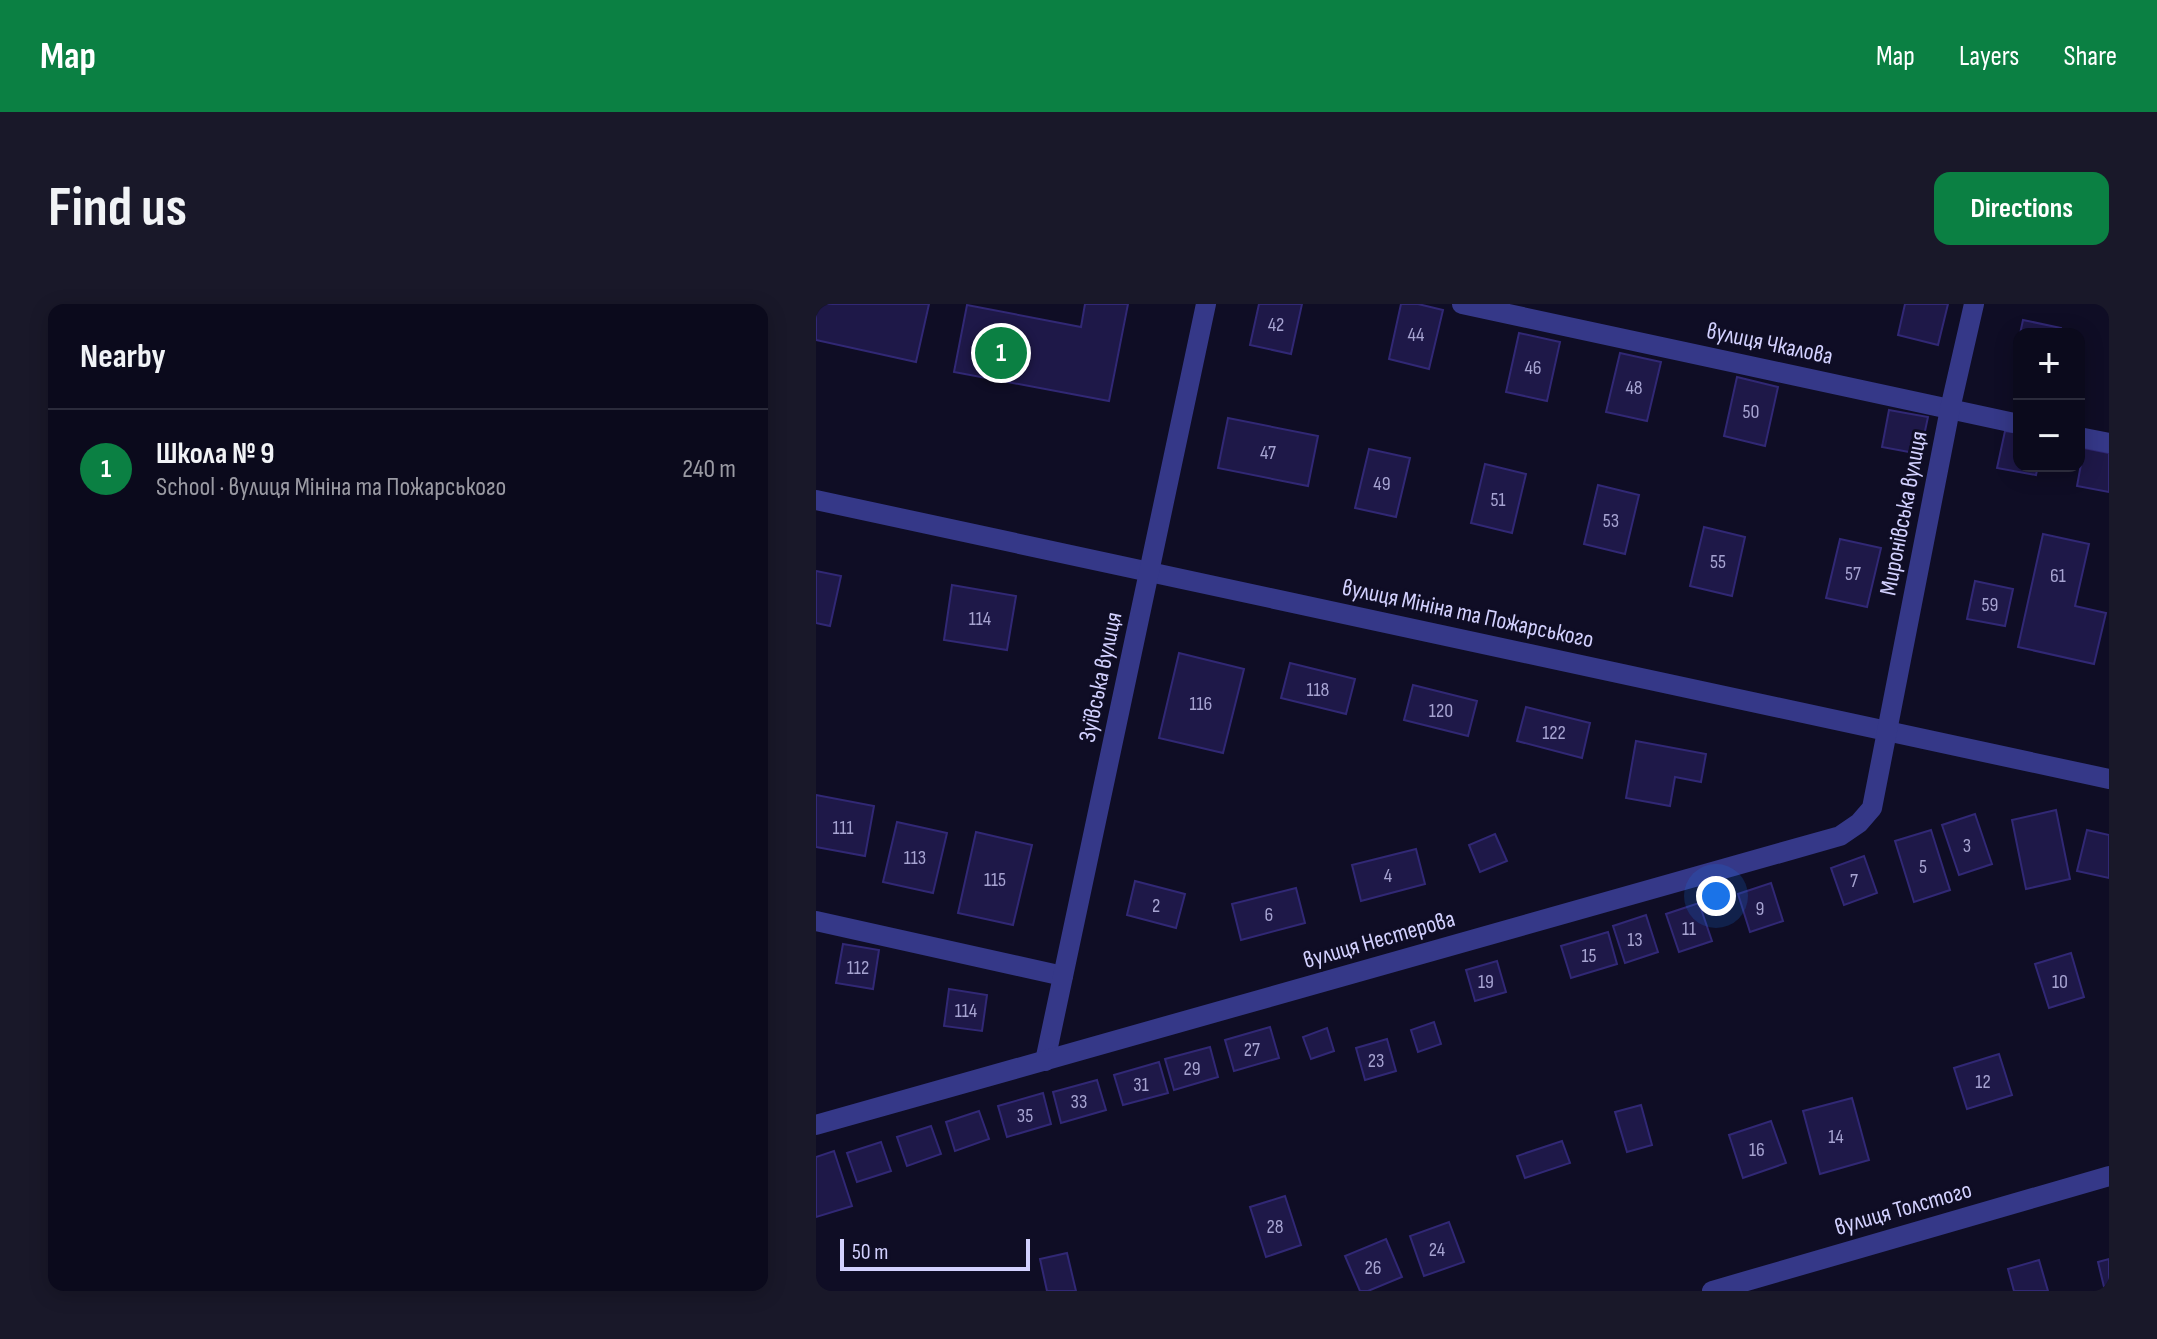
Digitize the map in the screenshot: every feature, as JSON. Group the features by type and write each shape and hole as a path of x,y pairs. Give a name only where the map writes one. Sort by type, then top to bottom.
{"street":[{"name":"Зуївська вулиця","path":"1045,1061 1206,304"},
{"name":"вулиця Чкалова","path":"1462,304 2013,423"},
{"name":"Миронівська вулиця","path":"1888,732 1950,409 1974,304"},
{"path":"2085,438 2109,443"},
{"name":"вулиця Мініна та Пожарського","path":"816,500 2109,779"},
{"name":"вулиця Нестерова","path":"816,1125 1840,836 1859,823 1872,808 1888,732"},
{"path":"816,921 1063,976"},
{"name":"вулиця Толстого","path":"1712,1291 2109,1176"}],"building":[{"path":"816,304 929,304 916,362 816,340"},
{"path":"1085,304 1128,304 1109,401 954,372 967,305 1081,327"},
{"path":"1259,304 1302,304 1291,354 1250,345"},
{"path":"1401,304 1418,304 1443,310 1429,369 1389,359"},
{"path":"1905,304 1948,304 1938,345 1898,335"},
{"path":"2023,320 2061,328 2021,328"},
{"path":"1519,333 1560,342 1547,401 1506,392"},
{"path":"1620,353 1661,362 1647,421 1606,412"},
{"path":"1737,377 1778,387 1765,446 1724,436"},
{"path":"1889,410 1928,417 1920,454 1882,447"},
{"path":"1228,418 1318,436 1308,486 1218,468"},
{"path":"2005,431 2013,432 2013,471 1997,468"},
{"path":"2085,448 2109,453 2109,492 2077,486 2080,472 2085,472"},
{"path":"1369,449 1410,458 1396,517 1355,508"},
{"path":"1485,464 1526,474 1512,533 1471,523"},
{"path":"1598,485 1639,495 1625,554 1584,544"},
{"path":"1704,527 1745,537 1732,596 1690,586"},
{"path":"2043,534 2089,544 2075,606 2106,613 2094,664 2018,647"},
{"path":"1840,539 1881,548 1867,607 1826,598"},
{"path":"816,571 841,576 830,626 816,623"},
{"path":"1975,581 2013,589 2005,626 1967,619"},
{"path":"952,585 1016,596 1007,650 944,640"},
{"path":"1179,653 1244,669 1223,753 1159,738"},
{"path":"1290,663 1355,679 1346,714 1281,698"},
{"path":"1413,685 1477,701 1468,736 1404,720"},
{"path":"1526,707 1590,723 1582,758 1517,741"},
{"path":"1636,741 1706,754 1701,782 1675,777 1670,806 1626,798"},
{"path":"816,795 874,806 865,856 816,847"},
{"path":"2056,810 2070,879 2026,889 2012,820"},
{"path":"1975,814 1992,864 1959,875 1942,825"},
{"path":"897,822 947,833 933,893 883,882"},
{"path":"1931,830 1950,890 1914,902 1895,841"},
{"path":"2087,830 2109,835 2109,878 2077,871"},
{"path":"976,832 1032,845 1013,925 958,913"},
{"path":"1495,834 1507,861 1480,872 1469,845"},
{"path":"1416,849 1425,884 1361,901 1352,865"},
{"path":"1864,856 1877,893 1844,905 1831,868"},
{"path":"1135,881 1185,894 1176,928 1127,915"},
{"path":"1771,883 1783,921 1750,932 1738,894"},
{"path":"1296,888 1305,923 1241,940 1232,904"},
{"path":"1699,903 1712,941 1679,952 1666,914"},
{"path":"1646,915 1658,952 1625,963 1613,926"},
{"path":"1608,932 1617,964 1571,978 1561,946"},
{"path":"843,944 879,950 873,989 836,983"},
{"path":"2071,953 2084,997 2049,1008 2035,964"},
{"path":"1497,961 1506,992 1475,1001 1466,970"},
{"path":"949,989 987,995 982,1031 944,1026"},
{"path":"1434,1022 1441,1044 1418,1052 1411,1030"},
{"path":"1270,1027 1279,1058 1234,1071 1225,1040"},
{"path":"1327,1028 1334,1051 1311,1059 1303,1037"},
{"path":"1387,1039 1396,1071 1365,1080 1356,1048"},
{"path":"1210,1047 1218,1077 1174,1090 1165,1059"},
{"path":"1999,1054 2012,1095 1967,1109 1954,1068"},
{"path":"1159,1062 1168,1093 1123,1105 1114,1075"},
{"path":"1097,1080 1106,1110 1061,1123 1053,1092"},
{"path":"1043,1093 1051,1124 1007,1137 998,1106"},
{"path":"1852,1098 1869,1160 1820,1174 1803,1111"},
{"path":"1641,1105 1652,1145 1627,1152 1615,1112"},
{"path":"979,1111 989,1139 955,1151 946,1122"},
{"path":"1771,1121 1786,1163 1743,1178 1729,1135"},
{"path":"931,1126 941,1154 907,1166 897,1137"},
{"path":"1562,1141 1570,1163 1525,1178 1517,1156"},
{"path":"881,1142 891,1171 857,1182 847,1153"},
{"path":"834,1151 852,1206 816,1217 816,1157"},
{"path":"1285,1196 1301,1245 1266,1257 1250,1207"},
{"path":"1449,1222 1464,1262 1424,1276 1410,1236"},
{"path":"1386,1239 1402,1277 1368,1291 1360,1291 1345,1256"},
{"path":"1067,1253 1076,1291 1047,1291 1040,1259"},
{"path":"2109,1259 2109,1291 2105,1291 2098,1262"},
{"path":"2039,1260 2048,1291 2014,1291 2008,1269"}],"place":[{"name":"Школа № 9","path":"1001,353"}]}
